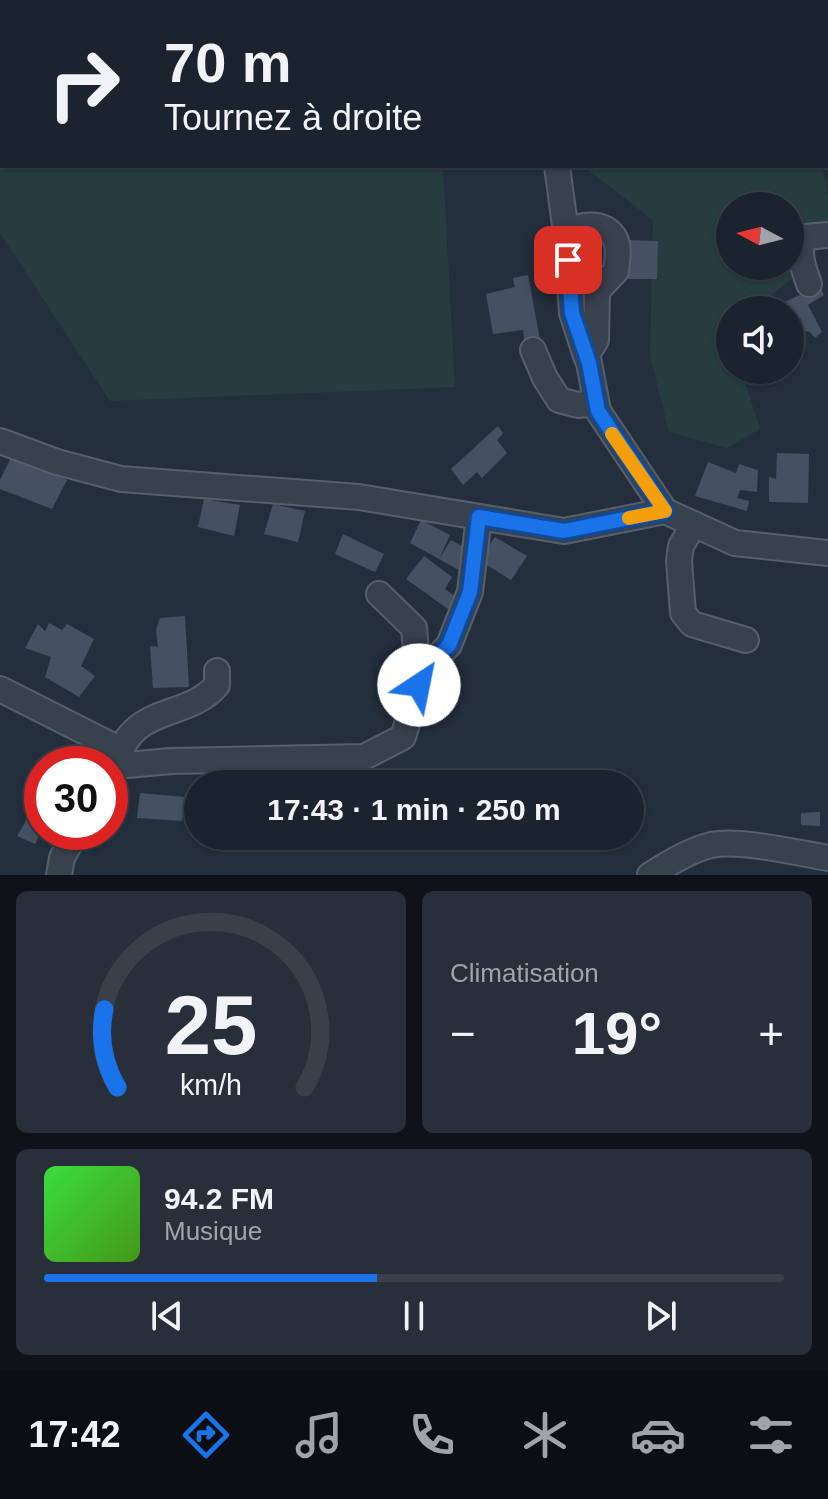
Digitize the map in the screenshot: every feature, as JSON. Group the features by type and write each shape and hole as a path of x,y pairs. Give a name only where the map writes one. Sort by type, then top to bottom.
{"street":[{"path":"557,168 572,313 586,356 598,411 665,511 735,543 828,553"},
{"path":"566,233 582,225 599,226 610,232 617,241 616,271 597,291 596,340 586,356"},
{"path":"809,284 800,253 801,241 805,237 828,235"},
{"path":"533,350 559,400 578,405 596,403"},
{"path":"0,441 57,462 121,479 359,497 564,531 665,511"},
{"path":"418,677 449,645 470,592 479,517"},
{"path":"694,524 681,546 679,561 683,613 692,624 746,640"},
{"path":"128,768 171,761 364,757 403,737 419,685 414,628 379,594"},
{"path":"122,746 130,733 157,715 207,696 217,685 217,671"},
{"path":"0,689 111,746"},
{"path":"650,875 712,845 759,846 828,858"},
{"path":"59,875 66,850"}],"green space":[{"path":"0,168 443,168 455,387 110,401 0,233"},
{"path":"586,168 822,168 828,196 828,237 804,269 804,192 716,192 716,280 790,280 770,296 716,296 716,384 746,384 760,429 727,448 669,432 650,356 653,220"}],"building":[{"path":"624,240 658,241 657,279 620,279"},
{"path":"528,275 541,345 525,347 523,330 493,334 486,294 515,287 513,278"},
{"path":"819,283 824,295 808,305 822,332 815,338 804,331 804,296 798,296 802,294 801,290"},
{"path":"498,426 503,433 497,440 507,453 482,478 477,472 463,485 451,469"},
{"path":"777,453 809,454 808,503 769,502 769,477 776,479"},
{"path":"12,455 67,480 52,509 0,489 0,480"},
{"path":"708,462 736,473 739,464 758,470 757,492 740,490 737,498 749,501 747,511 695,496"},
{"path":"204,499 240,505 234,536 198,527"},
{"path":"273,504 305,511 298,542 264,534"},
{"path":"421,520 450,535 439,559 410,543"},
{"path":"343,534 384,554 375,572 335,554"},
{"path":"495,537 527,556 511,580 479,560"},
{"path":"451,540 471,551 462,572 439,559"},
{"path":"424,556 452,577 445,589 456,597 448,609 406,579"},
{"path":"185,616 189,687 153,688 150,646 158,647 156,630 160,618"},
{"path":"49,623 62,630 67,624 94,639 81,666 95,676 79,697 45,677 51,657 25,648 38,624 45,631"},
{"path":"140,793 184,797 182,821 137,818"},
{"path":"820,812 820,826 801,825 801,813"},
{"path":"24,824 24,839 17,836"}],"slow traffic":[{"path":"612,434 665,511 629,518"}],"route":[{"path":"419,685 418,677 449,645 470,592 479,517 564,531 665,511 598,411 589,363 572,313 568,260"}]}
